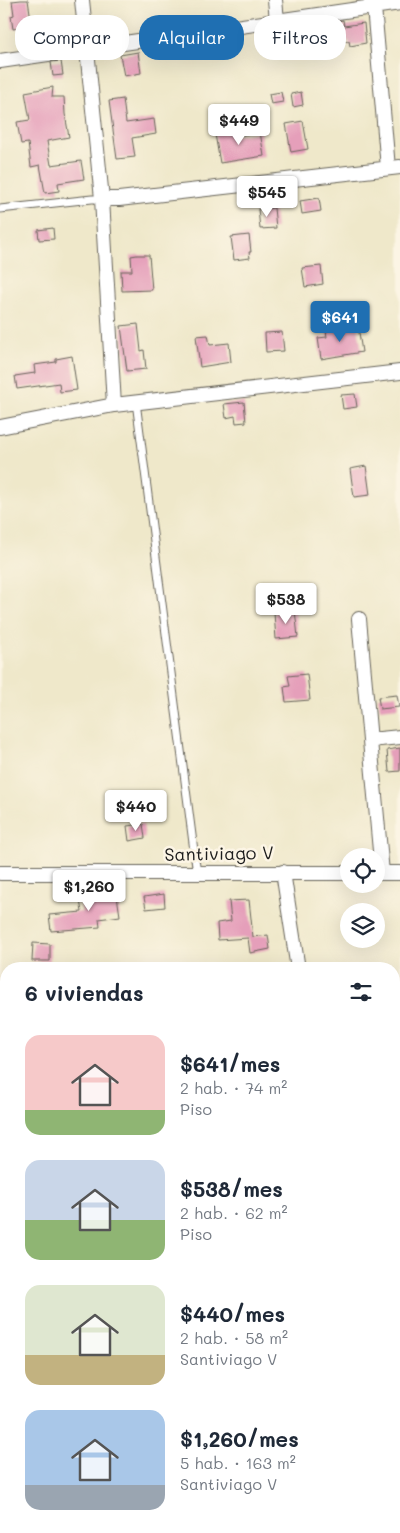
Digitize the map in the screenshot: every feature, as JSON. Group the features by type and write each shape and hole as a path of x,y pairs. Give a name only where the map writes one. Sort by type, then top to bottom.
{"street":[{"path":"82,0 83,15"},
{"path":"274,0 276,15"},
{"path":"314,15 400,4"},
{"path":"102,199 119,199 394,168 374,7"},
{"path":"129,41 254,23"},
{"path":"0,60 15,58"},
{"path":"87,60 102,199 114,405"},
{"path":"0,426 136,402 400,372"},
{"path":"359,619 377,848"},
{"path":"370,740 400,737"},
{"path":"283,872 297,962"},
{"name":"Santiviago V","path":"0,873 340,873"},
{"path":"385,873 400,873"}],"lane":[{"path":"0,209 92,198 102,199"},
{"path":"136,402 197,874"}],"building":[{"path":"28,0 30,15 15,15 15,29 13,29 11,16 14,15 12,1"},
{"path":"364,23 366,43 350,46 349,41 346,41 346,26"},
{"path":"138,52 141,73 124,76 121,60 129,60 129,54"},
{"path":"61,61 63,75 53,76 51,62"},
{"path":"53,87 52,97 64,97 69,137 47,141 51,165 81,161 84,179 58,183 59,191 45,193 40,165 31,167 28,143 21,144 17,122 30,120 25,92"},
{"path":"281,92 283,102 271,104 269,94"},
{"path":"301,92 303,105 293,107 291,94"},
{"path":"123,99 126,123 154,119 156,134 132,138 135,157 117,159 109,101"},
{"path":"303,121 308,149 291,152 286,124"},
{"path":"235,131 235,136 260,132 264,156 220,163 215,134"},
{"path":"319,198 321,211 302,214 300,201"},
{"path":"274,208 276,228 260,229 258,209"},
{"path":"53,228 54,239 39,240 38,230"},
{"path":"249,235 250,258 234,260 231,237"},
{"path":"149,255 152,290 122,291 121,271 132,271 131,256"},
{"path":"321,266 323,284 305,287 302,268"},
{"path":"138,324 141,351 144,350 146,369 127,371 121,326"},
{"path":"358,326 362,352 321,359 318,338 327,337 326,331"},
{"path":"282,332 284,351 266,352 265,333"},
{"path":"208,335 210,345 229,343 231,362 200,367 196,336"},
{"path":"72,356 77,390 60,392 59,383 17,389 15,376 35,373 34,365 56,362 56,359"},
{"path":"355,394 357,407 343,409 341,395"},
{"path":"244,402 246,422 236,423 235,416 226,418 224,404"},
{"path":"366,466 370,495 354,497 350,469"},
{"path":"295,610 298,637 276,639 274,613"},
{"path":"307,674 310,700 286,702 284,687 290,686 288,676"},
{"path":"397,695 399,707 380,709 378,697"},
{"path":"400,748 400,771 389,772 387,750"},
{"path":"143,824 145,838 129,841 127,826"},
{"path":"115,883 120,916 99,919 100,927 51,931 49,915 82,912 80,900 106,896 104,884"},
{"path":"164,894 165,907 146,909 144,897"},
{"path":"249,900 253,937 268,935 270,949 250,953 248,938 218,940 217,923 231,921 229,901"},
{"path":"33,943 50,944 50,961 32,961"}]}
